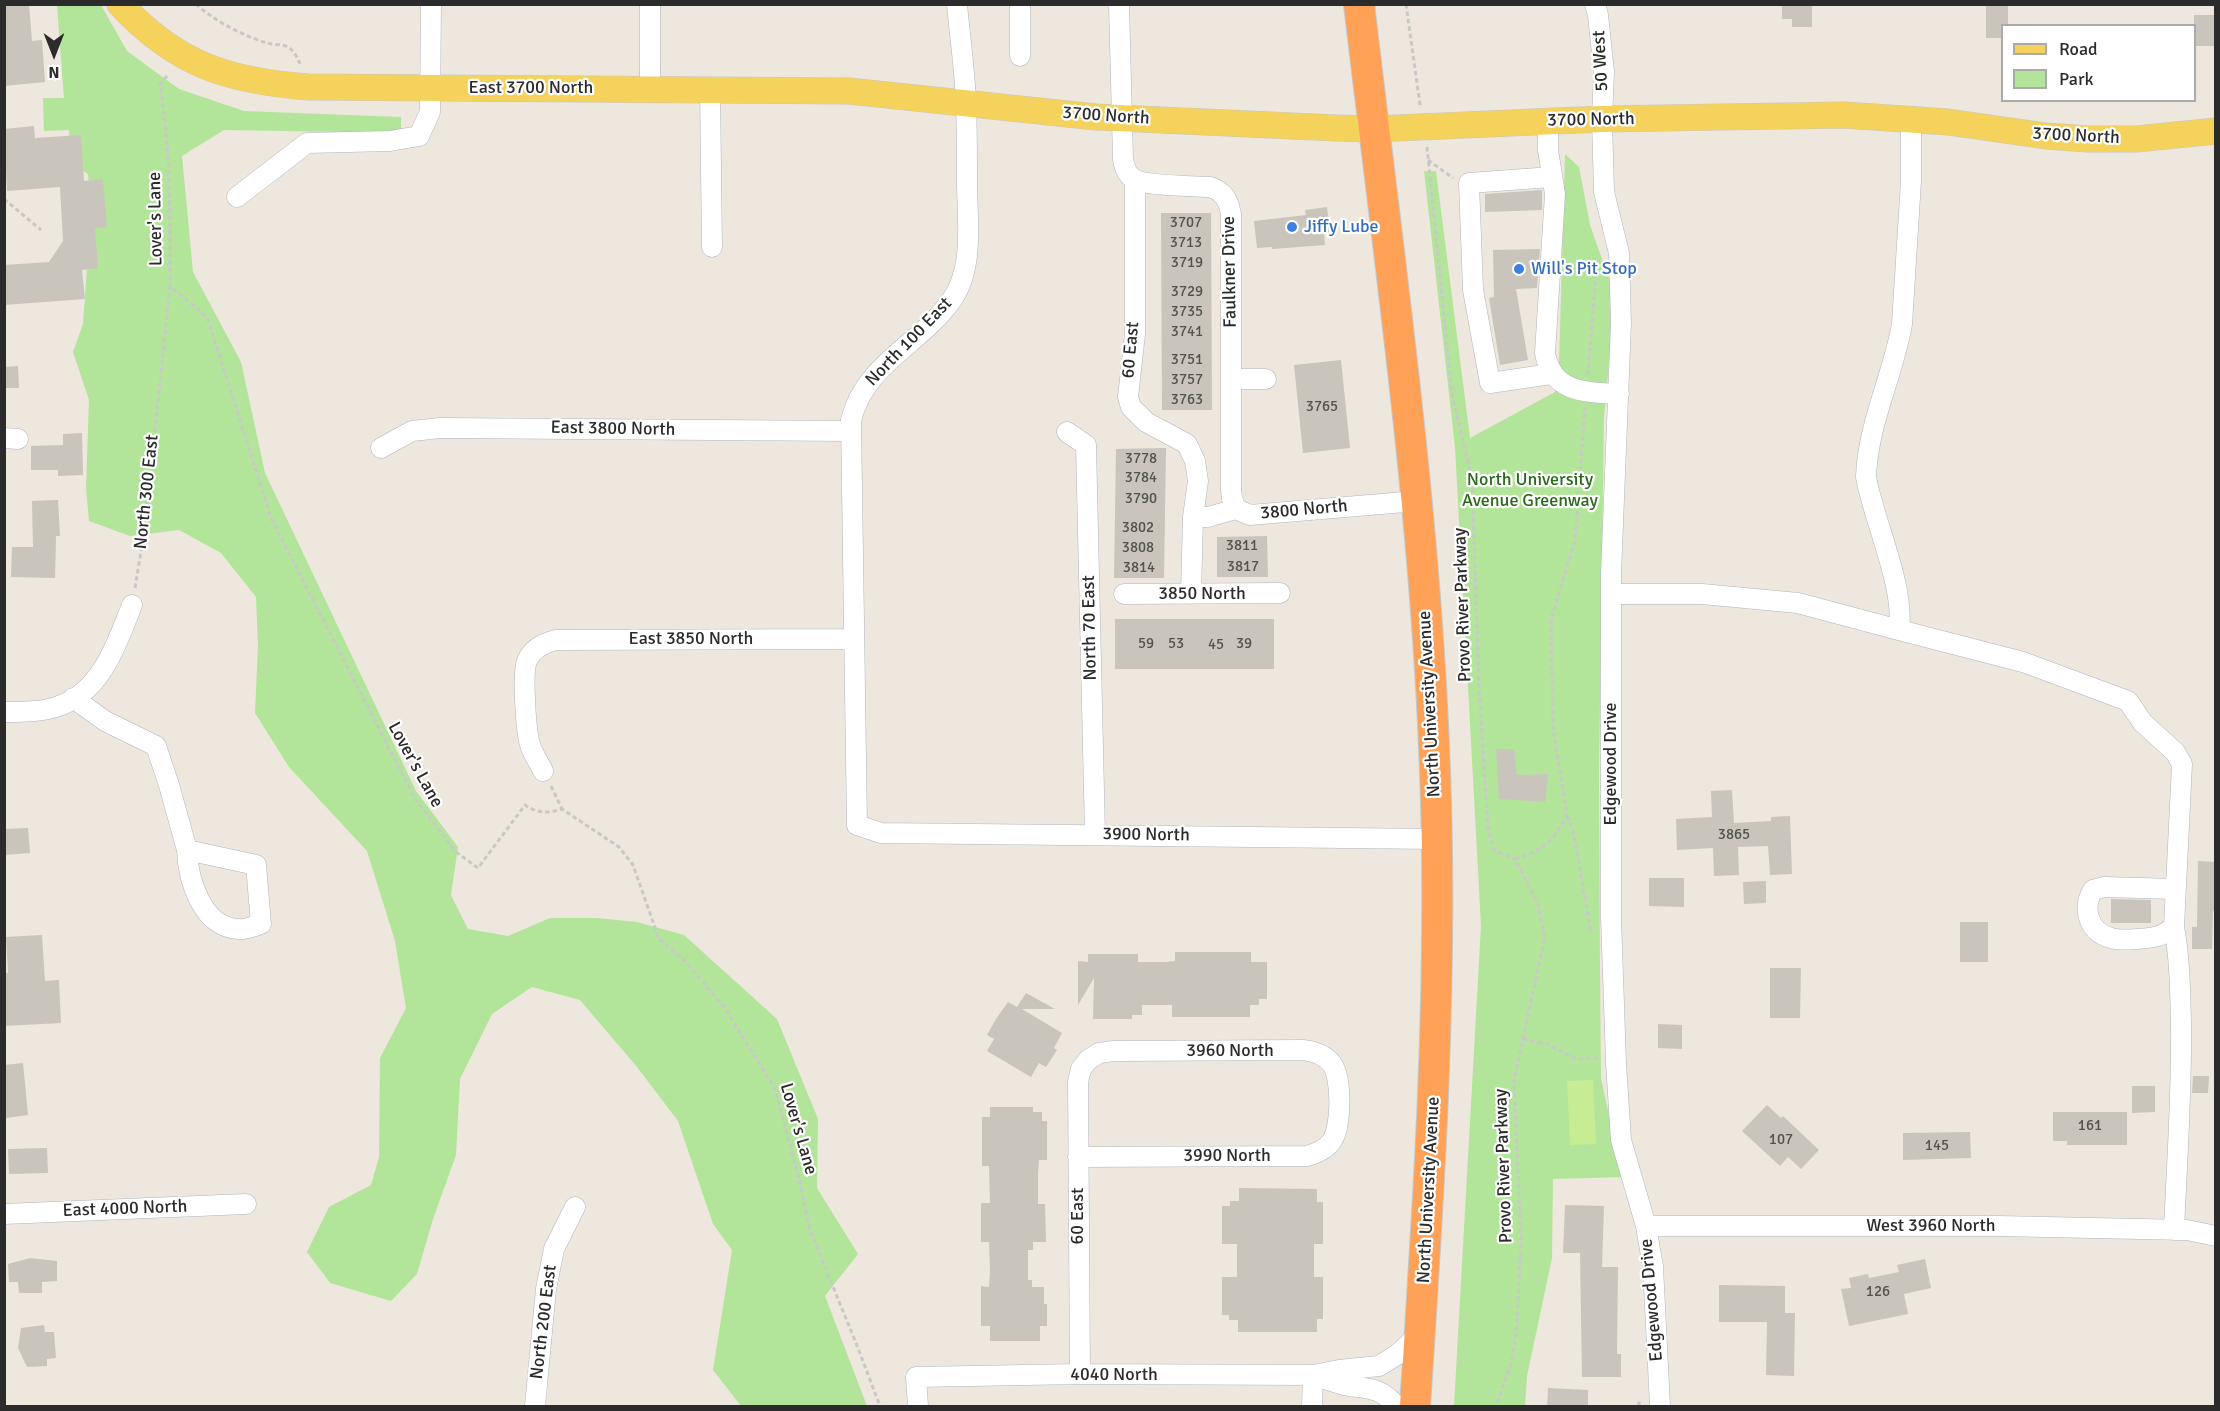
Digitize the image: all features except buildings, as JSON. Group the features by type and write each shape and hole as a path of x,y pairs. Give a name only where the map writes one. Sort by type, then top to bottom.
{"highway":[{"name":"North University Avenue","path":"1359,4 1404,372 1417,501 1430,678 1437,839 1438,914 1434,1095 1415,1407"}],"main road":[{"name":"East 3700 North","path":"120,4 134,20 166,46 189,60 233,76 265,84 309,87 849,91 966,104"},
{"name":"3700 North","path":"966,104 1122,118 1374,129 1602,119 1845,116 1948,122 2046,136 2088,139 2136,139 2216,130"}],"street":[{"path":"237,197 307,143 390,141 419,136 430,112 431,4"},
{"path":"650,4 650,89"},
{"name":"North 100 East","path":"857,825 849,430 855,404 862,390 875,374 938,318 953,299 962,280 968,244 966,104 957,4"},
{"path":"1020,4 1020,56"},
{"path":"1119,4 1122,159 1128,174 1135,180"},
{"name":"50 West","path":"1595,4 1604,72 1602,119"},
{"path":"710,90 712,247"},
{"name":"Edgewood Drive","path":"1602,119 1604,192 1619,254 1622,323 1611,594 1611,917 1616,1063 1621,1140 1646,1226 1653,1267 1660,1407"},
{"path":"1899,630 1901,619 1896,588 1866,477 1875,419 1902,324 1911,181 1911,120"},
{"path":"1548,121 1548,150 1555,194 1545,353 1551,374 1559,381 1577,390 1618,394"},
{"path":"1551,374 1490,383 1473,290 1469,183 1552,177"},
{"name":"Faulkner Drive","path":"1135,180 1210,187 1219,190 1229,203 1231,214 1231,490 1236,509"},
{"name":"60 East","path":"1135,180 1135,334 1128,398 1138,416 1179,438 1192,450 1198,471 1193,517 1191,594"},
{"path":"1231,379 1266,379"},
{"name":"East 3800 North","path":"381,448 412,430 440,428 849,430"},
{"name":"North 70 East","path":"1067,432 1086,445 1095,835"},
{"name":"3800 North","path":"1193,517 1208,517 1236,509 1250,515 1417,501"},
{"name":"3850 North","path":"1124,594 1280,593"},
{"path":"1611,594 1702,594 1798,603 2022,662 2128,701 2143,723 2175,752 2182,764 2174,927 2180,963 2181,1041 2181,1101 2174,1230"},
{"path":"4,712 28,712 60,706 82,693 114,651 132,605"},
{"name":"East 3850 North","path":"543,771 529,742 524,672 532,652 544,643 556,640 853,639"},
{"path":"82,693 105,721 156,746 187,850 188,868 205,911 220,924 239,930 261,924 256,865 187,850"},
{"name":"3900 North","path":"857,825 881,832 1437,839"},
{"path":"2174,927 2159,936 2111,938 2092,927 2088,914 2088,900 2093,890 2104,887 2175,889"},
{"name":"3960 North","path":"1088,1060 1099,1053 1114,1051 1310,1051 1319,1054 1331,1063 1338,1082 1338,1102"},
{"name":"60 East","path":"1080,1374 1078,1082 1088,1060"},
{"name":"3990 North","path":"1078,1157 1307,1156 1322,1150 1333,1140 1338,1125 1338,1102"},
{"name":"East 4000 North","path":"4,1214 246,1204"},
{"name":"North 200 East","path":"535,1407 548,1279 554,1249 575,1207"},
{"name":"West 3960 North","path":"1646,1226 1998,1226 2174,1230 2216,1236"},
{"name":"4040 North","path":"918,1407 916,1377 1080,1374 1313,1375 1379,1366 1398,1354 1420,1334"},
{"path":"1312,1407 1313,1375"},
{"name":"4040 North","path":"1313,1375 1377,1390 1397,1407"}],"path":[{"path":"196,4 224,24 268,44 287,47 296,54 300,65"},
{"name":"Provo River Parkway","path":"1406,4 1428,160 1452,394 1472,479 1479,686 1488,828 1494,850 1515,858 1538,904 1545,937 1514,1080 1521,1240 1517,1326 1512,1361 1496,1407"},
{"name":"Lover's Lane","path":"167,76 160,84 165,118 169,181 170,286 207,317 272,520 415,799 456,852 478,868 525,805 533,810 548,813 562,809 619,848 633,865 659,939 685,961 725,1008 775,1089 810,1230 880,1407"},
{"path":"1428,160 1454,179"},
{"path":"4,199 41,230"},
{"name":"North 300 East","path":"132,605 145,526 170,286"},
{"path":"1515,858 1540,850 1554,837 1567,816 1553,728 1550,640 1551,619 1575,541"},
{"path":"543,771 562,809"},
{"path":"1523,1039 1547,1044 1576,1059 1603,1058"}],"green space":[{"path":"57,5 101,5 127,51 179,89 244,111 401,117 401,133 224,130 182,156 193,272 241,362 265,473 416,791 458,847 451,895 468,929 508,936 550,918 597,918 637,922 684,935 777,1019 818,1119 817,1188 858,1254 825,1296 867,1406 741,1406 713,1370 732,1250 713,1224 678,1121 637,1067 580,1000 532,987 492,1014 460,1079 456,1155 433,1219 417,1274 391,1301 330,1283 307,1252 329,1207 371,1185 379,1157 380,1058 406,1008 395,941 367,851 289,767 255,713 258,645 256,597 221,553 179,530 130,536 89,521 86,488 89,400 73,352 83,324 91,211 88,174 71,163 69,130 44,131 43,98 64,98"},
{"name":"North University Avenue Greenway","path":"1565,154 1579,167 1590,225 1615,296 1604,417 1599,772 1600,974 1601,1079 1623,1177 1553,1179 1552,1258 1527,1376 1525,1406 1454,1406 1481,926 1455,447 1424,171 1436,171 1470,438 1555,392 1559,365"},
{"path":"1593,1080 1596,1144 1570,1145 1567,1081"}],"place":[{"name":"Jiffy Lube","path":"1292,227"},
{"name":"Will's Pit Stop","path":"1519,269"}]}
